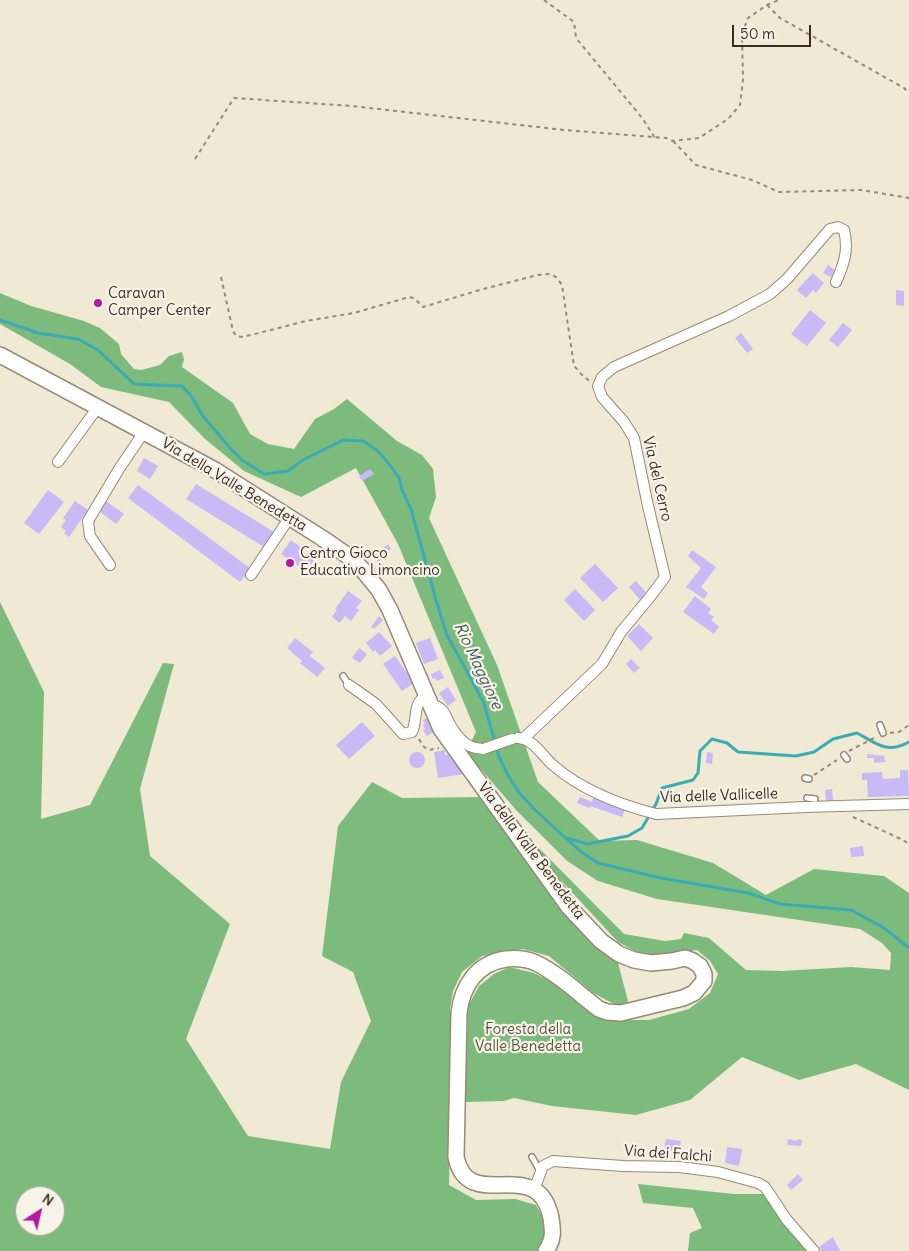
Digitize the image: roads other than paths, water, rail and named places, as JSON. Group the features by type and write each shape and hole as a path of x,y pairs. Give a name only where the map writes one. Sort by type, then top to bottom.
{"main road":[{"name":"Via della Valle Benedetta","path":"0,355 215,470 351,558 378,590 390,610 441,729 449,742 568,906 601,941 619,954 634,960 650,963 685,958 700,966 704,974 704,981 694,993 682,998 621,1012 608,1012 599,1009 545,968 534,962 522,959 498,960 486,966 470,980 464,990 459,1013 456,1157 458,1168 468,1181 476,1184 524,1185 534,1190"},
{"path":"534,1190 543,1199 549,1210 554,1235 546,1251"}],"street":[{"name":"Via del Cerro","path":"523,739 602,664 621,632 665,577 634,438 624,422 602,397 598,386 602,377 614,367 729,316 770,294 787,279 830,229 838,227 844,230 846,237 845,261 836,282"},
{"path":"58,462 98,407"},
{"path":"110,564 90,536 88,521 144,432"},
{"path":"251,575 290,517"},
{"path":"349,685 376,704 403,734 412,732 414,728 420,699 428,699 442,710 453,731 465,745 472,748 482,749 519,738 523,739"},
{"name":"Via delle Vallicelle","path":"523,739 536,747 553,766 590,790 635,809 656,814 909,804"},
{"name":"Via dei Falchi","path":"540,1171 543,1166 553,1161 623,1166 679,1166 718,1172 758,1183 765,1187 787,1220 814,1251"},
{"path":"534,1190 540,1171"}],"lane":[{"path":"342,676 349,685"},
{"path":"880,725 883,733"},
{"path":"807,798 816,799"},
{"path":"532,1157 540,1171"}],"waterway":[{"name":"Rio Maggiore","path":"0,320 38,333 78,339 98,350 134,384 182,386 192,397 202,415 230,448 242,460 264,474 288,471 303,460 343,440 363,441 378,451 399,478 402,490 411,509 447,635 484,703 499,757 509,777 520,794 536,811 580,851 598,863 661,878 748,893 780,904 851,910 884,928 909,948"},
{"path":"567,838 587,844 628,836 642,828 656,804 662,788 693,780 698,773 700,751 712,739 727,743 738,752 796,756 814,752 833,739 857,733 882,746 901,746 909,742"}],"place":[{"name":"Caravan Camper Center","path":"98,303"},
{"name":"Centro Gioco Educativo Limoncino","path":"290,563"}],"park label":[{"name":"Foresta della Valle Benedetta","path":"528,1038"}]}
